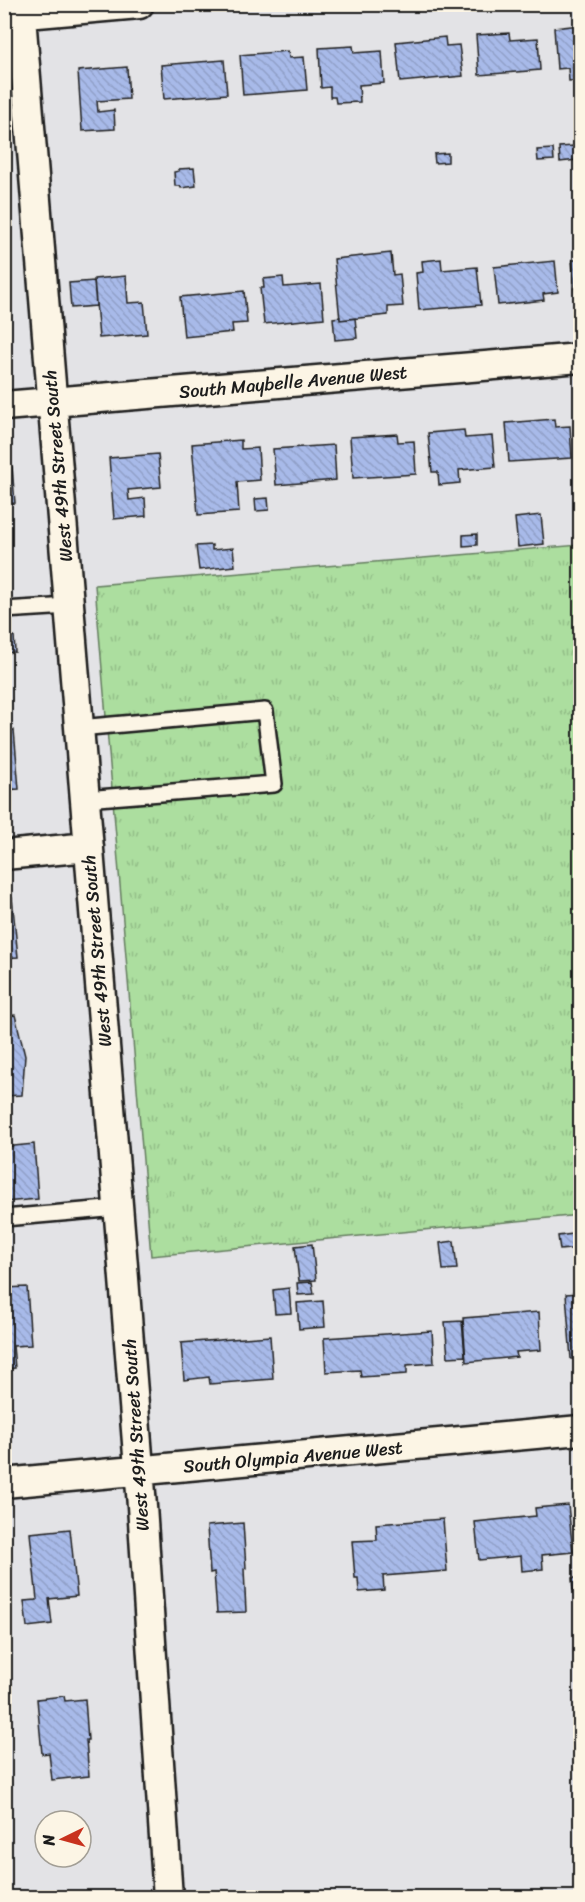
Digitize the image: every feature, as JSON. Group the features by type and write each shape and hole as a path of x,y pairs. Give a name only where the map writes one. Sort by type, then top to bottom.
{"street":[{"path":"15,12 139,4"},
{"name":"West 49th Street South","path":"15,12 53,402 80,728 139,1472 168,1898"},
{"name":"South Maybelle Avenue West","path":"4,406 580,358"},
{"path":"4,855 89,848"},
{"name":"South Olympia Avenue West","path":"4,1483 580,1430"}],"lane":[{"path":"4,610 69,606"},
{"path":"80,728 265,711 273,784 85,799"},
{"path":"4,1218 118,1208"}],"green space":[{"path":"580,545 580,1215 151,1256 95,585"}],"building":[{"path":"580,25 580,80 569,81 568,68 557,69 554,28"},
{"path":"509,33 510,40 538,38 540,70 479,75 476,35"},
{"path":"445,37 446,46 459,45 463,76 400,82 396,42"},
{"path":"353,46 354,53 382,51 384,83 359,85 360,102 336,103 335,97 330,97 330,87 321,88 319,48"},
{"path":"288,51 289,58 304,57 307,90 243,95 240,55"},
{"path":"224,60 227,94 164,99 161,65"},
{"path":"127,67 129,99 97,101 98,112 114,110 115,129 82,131 78,71"},
{"path":"575,146 577,160 560,162 559,147"},
{"path":"553,149 554,160 538,161 537,150"},
{"path":"448,153 448,162 435,163 434,154"},
{"path":"194,168 196,186 181,188 175,186 174,172 179,169"},
{"path":"391,253 393,275 400,274 403,306 388,307 388,315 340,320 334,259"},
{"path":"441,259 442,270 477,267 481,305 419,310 416,273 423,272 422,261"},
{"path":"572,260 580,260 580,293 575,294"},
{"path":"555,261 558,292 543,294 544,300 498,305 494,267"},
{"path":"126,276 128,303 144,302 147,334 99,338 94,279"},
{"path":"283,277 284,287 321,284 324,318 264,324 260,288 264,288 263,279"},
{"path":"94,281 96,306 71,308 69,283"},
{"path":"244,291 247,323 232,324 233,332 184,337 180,297"},
{"path":"340,317 340,320 355,318 357,338 335,340 333,318"},
{"path":"554,419 555,427 570,426 572,458 509,462 506,423"},
{"path":"464,430 465,438 492,436 495,467 459,470 460,483 439,485 438,472 432,472 428,433"},
{"path":"397,434 398,442 414,441 416,474 353,478 350,437"},
{"path":"241,440 241,449 258,448 260,480 237,482 239,512 198,515 192,444"},
{"path":"334,445 336,480 276,485 273,449"},
{"path":"158,454 161,487 128,490 129,500 145,498 146,516 114,519 109,458"},
{"path":"4,467 12,467 15,503 4,504"},
{"path":"268,498 269,510 256,511 255,499"},
{"path":"541,515 544,544 518,547 515,518"},
{"path":"477,534 477,545 463,546 463,535"},
{"path":"212,545 212,550 233,548 235,566 199,570 196,546"},
{"path":"14,636 15,652 4,653 4,637"},
{"path":"4,722 10,722 10,730 14,730 19,789 4,790"},
{"path":"4,898 12,898 18,957 4,958"},
{"path":"15,1015 25,1056 22,1095 4,1096 4,1016"},
{"path":"34,1144 38,1199 4,1202 4,1147"},
{"path":"580,1233 580,1248 560,1250 558,1236"},
{"path":"454,1241 457,1269 443,1270 440,1243"},
{"path":"312,1244 316,1280 299,1281 295,1246"},
{"path":"312,1282 314,1294 298,1295 297,1283"},
{"path":"27,1287 31,1345 13,1346 15,1368 4,1369 4,1288"},
{"path":"289,1288 291,1313 275,1314 273,1290"},
{"path":"580,1293 580,1359 571,1359 566,1294"},
{"path":"323,1301 325,1327 299,1329 297,1303"},
{"path":"539,1312 541,1350 516,1352 517,1357 466,1362 463,1318"},
{"path":"462,1321 465,1356 448,1357 445,1322"},
{"path":"432,1331 434,1363 407,1365 407,1374 361,1377 360,1370 326,1372 324,1338"},
{"path":"270,1336 273,1379 210,1384 209,1377 184,1380 181,1343"},
{"path":"568,1505 573,1552 542,1555 543,1569 522,1571 521,1556 479,1560 475,1522 536,1516 535,1508"},
{"path":"443,1519 447,1571 383,1576 384,1590 359,1592 358,1578 355,1578 352,1541 377,1540 376,1524"},
{"path":"243,1523 246,1612 217,1613 214,1572 210,1573 207,1526"},
{"path":"70,1529 77,1596 49,1599 52,1624 27,1627 24,1601 37,1600 30,1533"},
{"path":"572,1578 580,1578 580,1589 573,1590"},
{"path":"64,1696 65,1701 85,1699 89,1776 52,1780 49,1753 42,1754 37,1699"}]}
